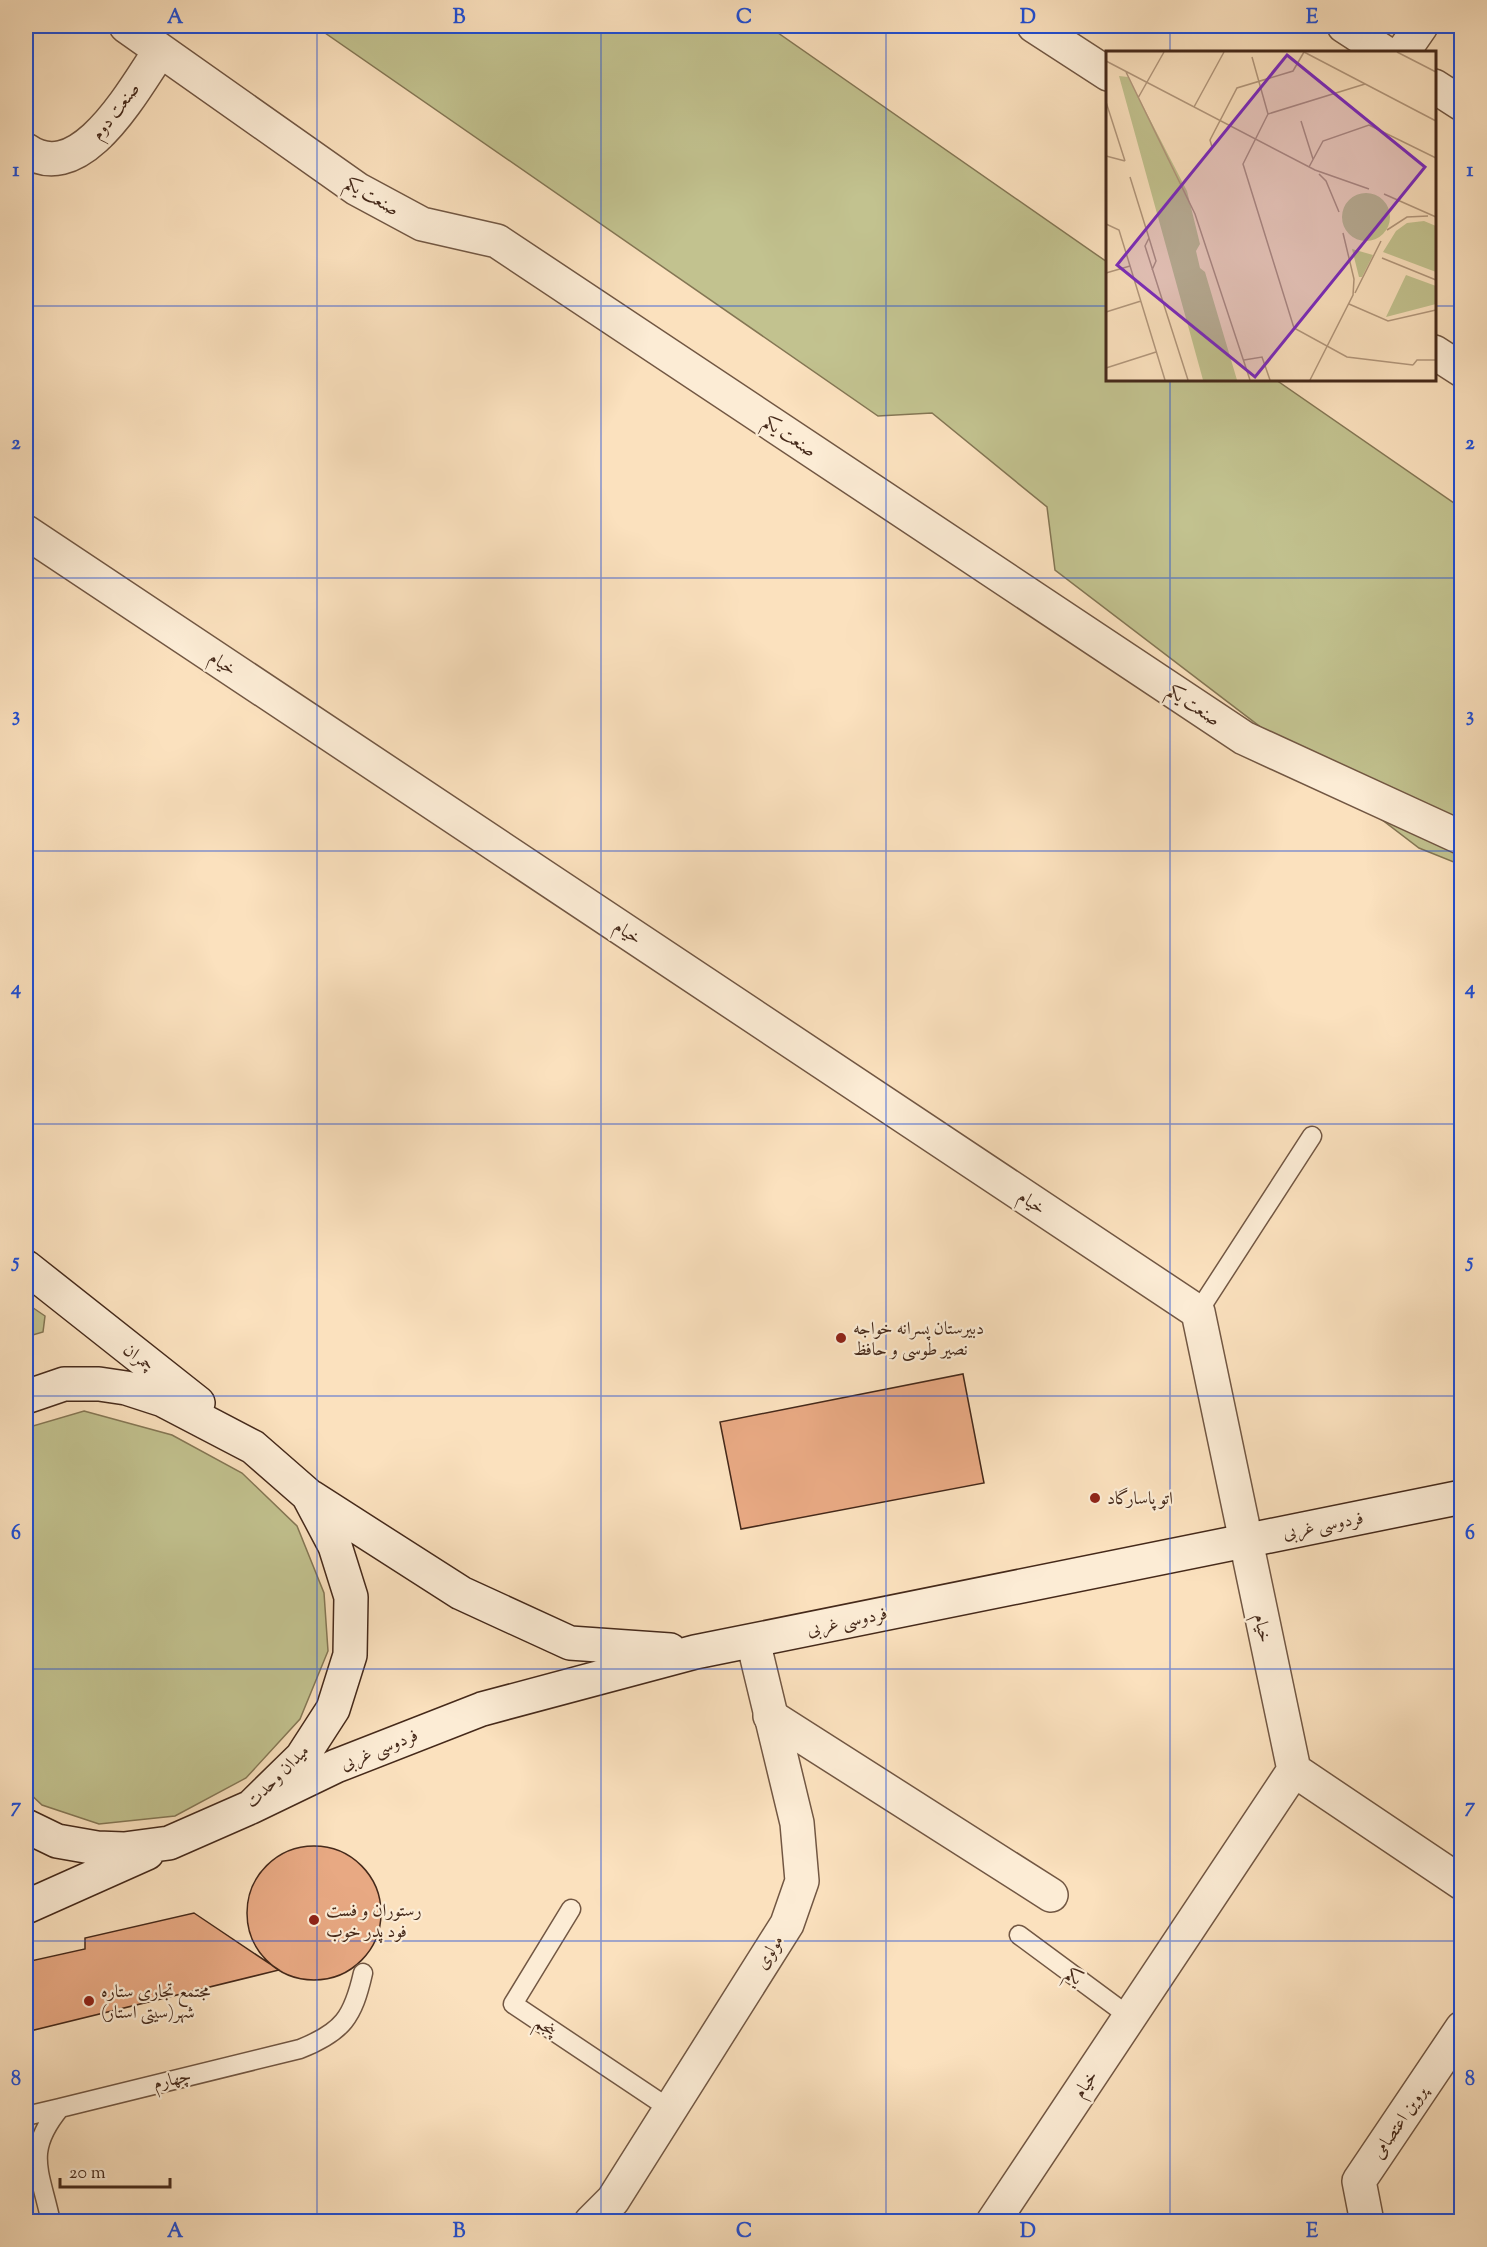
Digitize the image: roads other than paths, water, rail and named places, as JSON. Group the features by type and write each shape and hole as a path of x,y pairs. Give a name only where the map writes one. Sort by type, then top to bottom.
{"street":[{"name":"صنعت یکم","path":"126,26 357,189 422,224 497,241 1244,738 1461,838"},
{"path":"1034,26 1106,73"},
{"path":"1344,26 1382,51"},
{"path":"1404,51 1421,26"},
{"name":"صنعت دوم","path":"26,150 32,154 64,159 89,145 113,119 160,51"},
{"path":"1436,87 1461,104"},
{"path":"1436,353 1461,370"},
{"name":"خیام","path":"26,532 1198,1312 1294,1770 993,2222"},
{"name":"چمران","path":"26,1267 253,1447"},
{"name":"میدان وحدت","path":"26,1397 64,1384 99,1384 126,1388 163,1400 253,1447 308,1495 461,1593 570,1643 695,1652"},
{"name":"میدان وحدت","path":"26,1826 57,1840 97,1848 124,1849 169,1844 251,1807 302,1757 333,1709 350,1655 351,1597 335,1546 308,1495"},
{"name":"فردوسی غربی","path":"251,1807 336,1766 482,1709 695,1652 1461,1497"},
{"name":"مولوی","path":"591,2222 613,2200 787,1924 802,1881 797,1823 753,1641"},
{"path":"770,1716 1051,1894"},
{"path":"1294,1770 1461,1883"},
{"path":"26,1907 169,1844"},
{"name":"پروین اعتصامی","path":"1366,2222 1359,2181 1461,2028"}],"lane":[{"path":"1198,1312 1312,1136"},
{"name":"پنجم","path":"571,1909 513,2004 670,2109"},
{"name":"یکم","path":"1019,1935 1130,2017"},
{"name":"چهارم","path":"26,2116 300,2049 323,2040 340,2027 351,2014 357,2000 363,1973"},
{"path":"51,2222 36,2151 44,2128 60,2108"}],"place":[{"name":"دبیرستان پسرانه خواجه نصیر طوسی و حافظ","path":"841,1338"},
{"name":"اتو پاسارگاد","path":"1095,1498"},
{"name":"رستوران و فست فود پدر خوب","path":"314,1920"},
{"name":"مجتمع تجاری ستاره شهر(سیتی استار)","path":"89,2001"}]}
